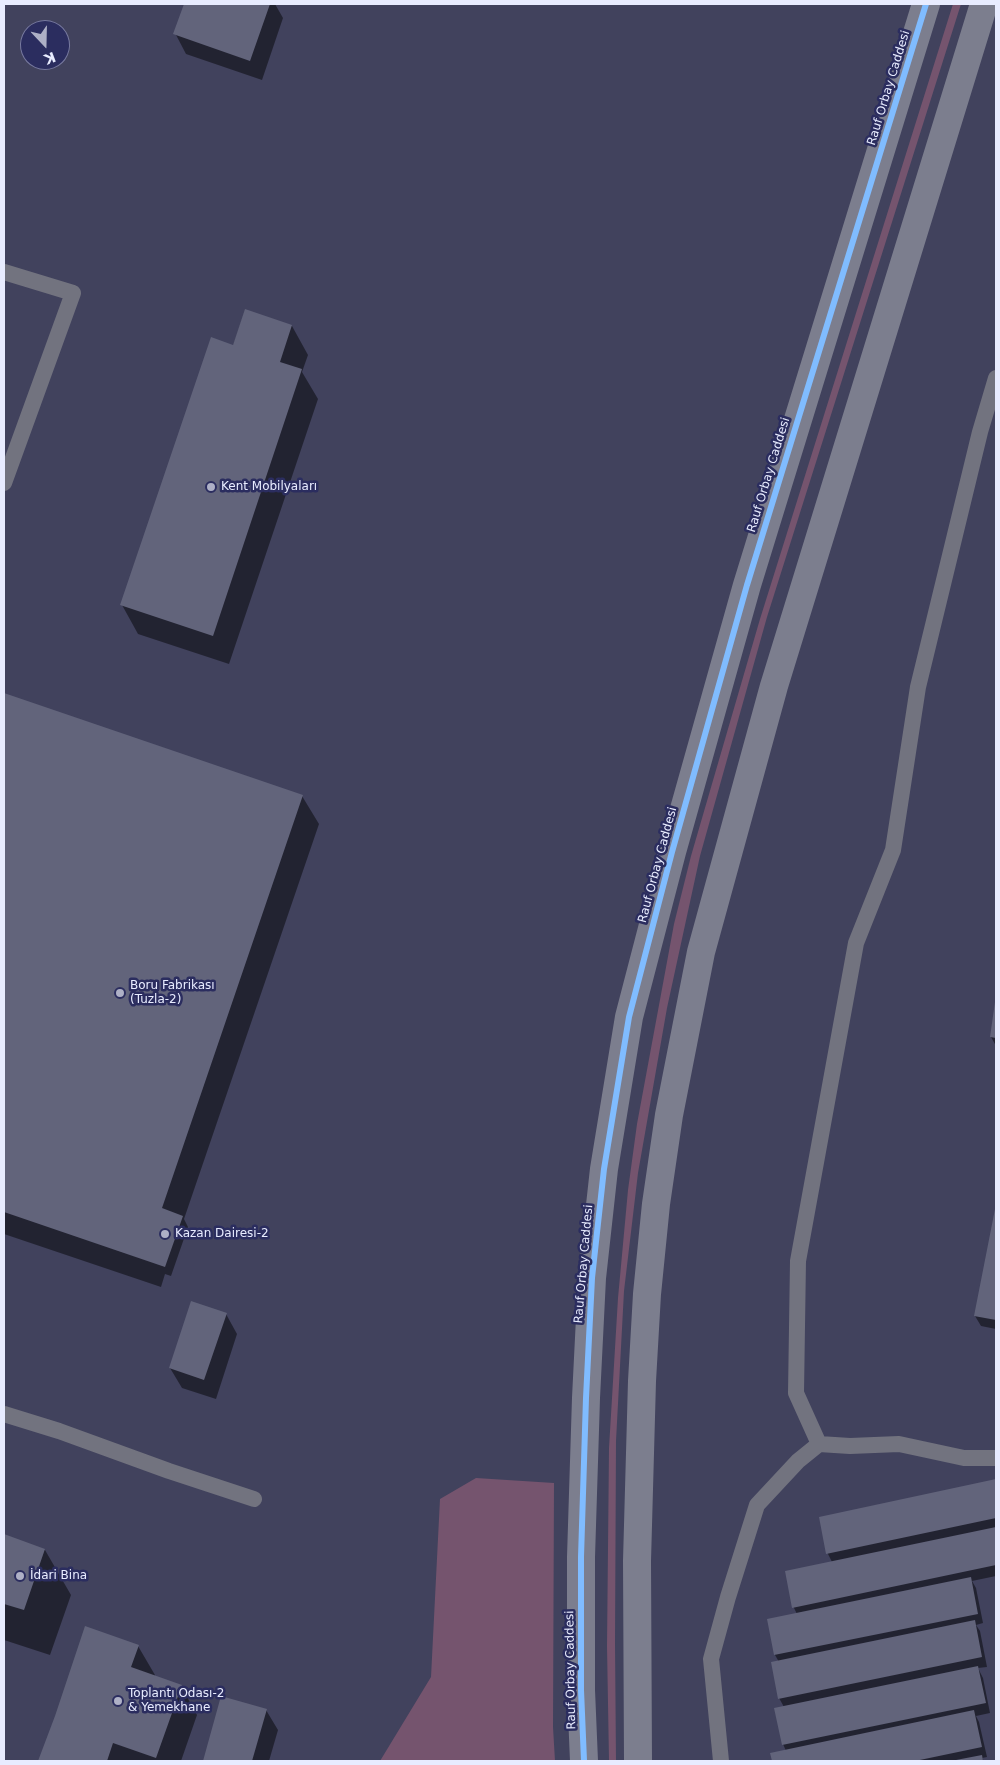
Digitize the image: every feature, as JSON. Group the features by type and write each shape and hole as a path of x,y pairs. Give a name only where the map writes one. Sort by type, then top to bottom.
{"main road":[{"name":"Rauf Orbay Caddesi","path":"584,1761 581,1557 592,1278 604,1169 629,1018 672,852 747,585 926,4"},
{"path":"638,1761 637,1561 642,1381 647,1294 656,1204 670,1106 701,952 774,686 984,4"}],"lane":[{"path":"4,272 73,293 4,482"},
{"path":"819,1444 796,1393 798,1261 856,943 893,850 918,687 980,432 996,378"},
{"path":"4,1414 59,1431 169,1471 254,1499"},
{"path":"721,1761 711,1659 757,1505 798,1461 819,1444 850,1446 899,1444 964,1458 996,1458"}],"shaded area":[{"path":"953,4 961,4 767,617 700,856 667,1008 638,1173 624,1291 616,1441 616,1761 609,1761 607,1646 609,1448 618,1298 628,1190 637,1124 674,924 691,856 760,619"},
{"path":"476,1478 554,1483 553,1727 555,1761 380,1761 431,1677 440,1499"}],"building":[{"path":"184,4 270,4 250,61 173,34"},
{"name":"Kent Mobilyaları","path":"245,309 292,325 280,362 302,369 213,636 120,605 211,337 233,345"},
{"name":"Boru Fabrikası (Tuzla-2)","path":"4,693 303,795 162,1208 183,1216 165,1267 4,1212"},
{"path":"996,1002 996,1038 990,1037"},
{"path":"996,1209 996,1320 974,1316"},
{"path":"191,1301 227,1313 204,1380 169,1368"},
{"path":"996,1479 996,1518 826,1554 819,1517"},
{"path":"996,1527 996,1565 792,1608 785,1571"},
{"name":"İdari Bina","path":"4,1534 45,1549 24,1610 4,1604"},
{"path":"971,1577 978,1614 774,1655 767,1619"},
{"path":"975,1620 982,1657 778,1699 771,1662"},
{"name":"Toplantı Odası-2 & Yemekhane","path":"85,1626 139,1645 131,1667 182,1685 156,1758 113,1743 107,1761 38,1761"},
{"path":"978,1666 986,1703 782,1745 774,1708"},
{"path":"221,1696 267,1709 252,1761 203,1761"},
{"path":"974,1710 982,1747 915,1761 772,1761 770,1753"},
{"path":"982,1755 983,1761 956,1761 956,1760"}],"cycle path":[{"path":"584,1761 581,1690 581,1557 592,1278 604,1169 629,1017 672,852 747,585 926,4"}],"place":[{"name":"Kent Mobilyaları","path":"211,487"},
{"name":"Boru Fabrikası (Tuzla-2)","path":"120,993"},
{"name":"Kazan Dairesi-2","path":"165,1234"},
{"name":"İdari Bina","path":"20,1576"},
{"name":"Toplantı Odası-2 & Yemekhane","path":"118,1701"}]}
